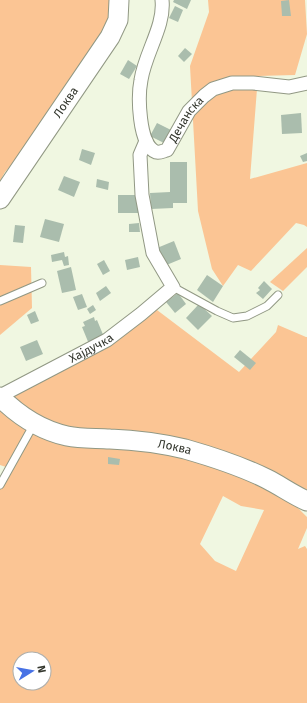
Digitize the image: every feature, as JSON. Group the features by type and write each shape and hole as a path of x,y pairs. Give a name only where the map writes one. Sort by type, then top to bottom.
{"main road":[{"name":"Локва","path":"0,199 110,37 118,20 119,0"},
{"name":"Локва","path":"0,397 17,413 34,424 68,436 121,439 165,444 214,457 252,472 307,501"}],"street":[{"path":"162,0 163,13 141,79 140,107 142,126 146,141 140,156 142,195 153,253 173,287"},
{"name":"Дечанска","path":"146,141 150,148 156,152 167,150 189,112 213,89 232,83 253,83 289,87 307,83"},
{"name":"Хајдучка","path":"0,397 107,340 173,287"}],"lane":[{"path":"0,301 42,283"},
{"path":"173,287 233,318 246,316 267,306 278,295"},
{"path":"0,485 34,424"}],"shaded area":[{"path":"0,0 113,0 112,22 35,138 5,172 0,181"},
{"path":"208,0 305,0 307,34 295,75 258,76 250,179 307,163 307,227 296,223 251,271 238,265 223,286 212,269 198,211 190,66 209,12"},
{"path":"307,248 307,267 283,291 270,282"},
{"path":"0,265 31,267 32,308 0,335"},
{"path":"157,310 239,372 276,332 278,325 307,337 307,495 106,434 47,424 9,397 108,343"},
{"path":"0,404 34,432 202,461 264,486 293,503 307,517 307,528 298,549 305,546 307,549 307,703 0,703 0,481 6,467 0,465","holes":["223,496 241,506 264,510 236,571 215,561 200,544"]}],"building":[{"path":"174,0 191,0 187,9 173,2"},
{"path":"289,0 291,16 282,16 281,1"},
{"path":"175,6 183,10 178,22 169,18"},
{"path":"185,48 192,54 184,62 178,56"},
{"path":"128,60 137,66 129,79 120,74"},
{"path":"301,113 302,133 282,134 281,115"},
{"path":"157,123 171,130 164,143 150,136"},
{"path":"82,149 95,153 91,165 79,160"},
{"path":"307,153 307,161 303,162 300,156"},
{"path":"170,162 187,162 187,203 173,203 173,208 151,209 150,193 170,192"},
{"path":"64,176 80,182 74,197 58,190"},
{"path":"97,179 109,182 108,190 96,187"},
{"path":"118,195 139,195 139,213 118,213"},
{"path":"45,219 64,224 59,242 40,237"},
{"path":"139,223 140,232 129,232 129,224"},
{"path":"15,225 25,226 23,243 13,242"},
{"path":"174,241 181,259 164,266 157,248"},
{"path":"64,252 65,257 68,256 69,265 64,266 62,260 52,262 51,255"},
{"path":"138,257 140,267 127,270 125,260"},
{"path":"104,260 110,271 103,275 97,264"},
{"path":"71,267 76,290 62,293 57,271"},
{"path":"207,275 223,286 213,302 197,290"},
{"path":"264,281 272,289 263,299 256,293 260,290 258,288"},
{"path":"106,286 111,293 100,301 96,293"},
{"path":"178,293 186,304 175,313 166,302"},
{"path":"82,294 87,307 78,310 73,297"},
{"path":"199,304 212,316 198,330 186,318"},
{"path":"93,305 96,310 90,314 87,309"},
{"path":"35,311 39,321 31,324 27,315"},
{"path":"94,317 95,321 97,320 104,337 89,344 82,327 85,326 83,322"},
{"path":"37,340 43,354 26,361 20,347"},
{"path":"240,350 256,363 250,370 234,357"},
{"path":"108,457 120,459 119,465 108,464"}]}
